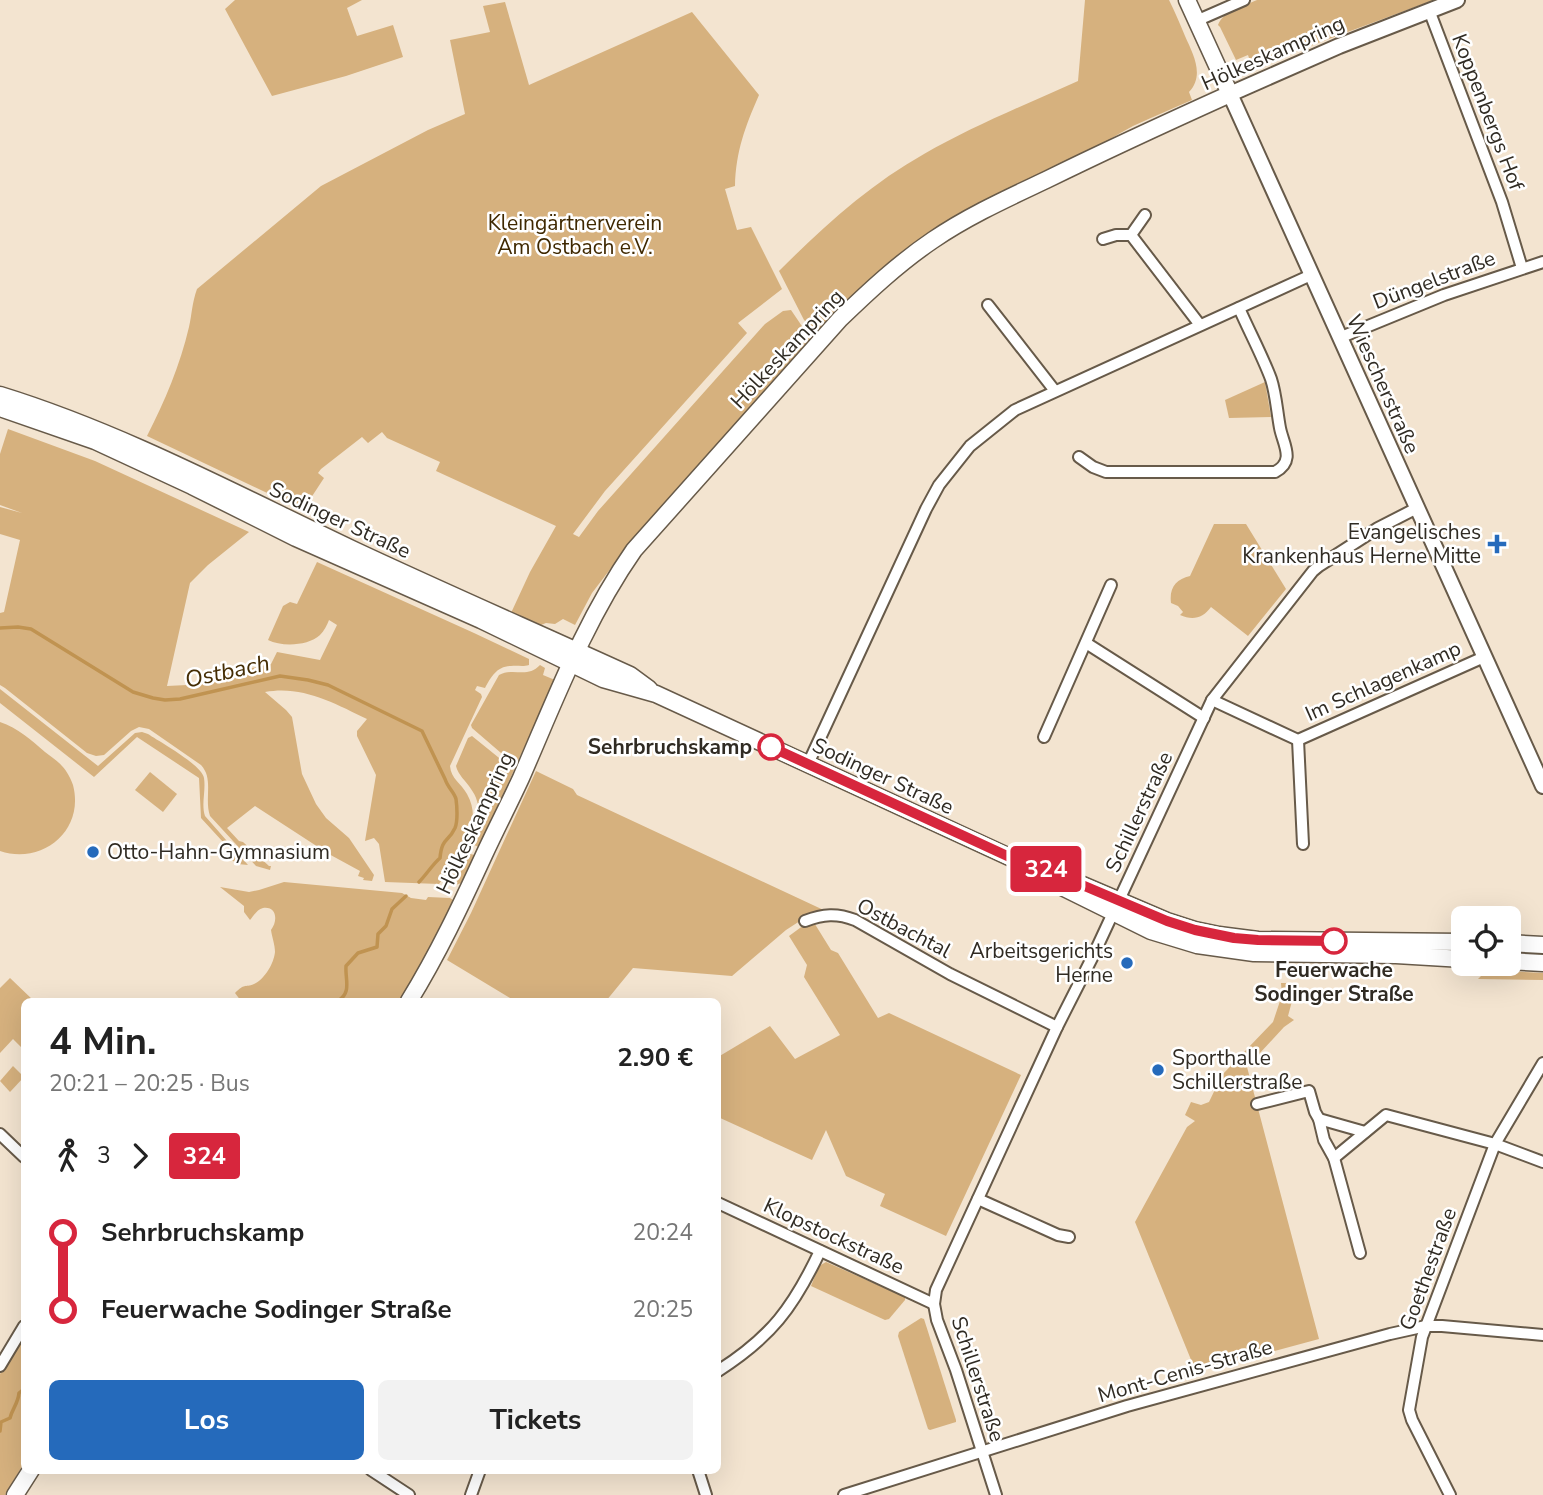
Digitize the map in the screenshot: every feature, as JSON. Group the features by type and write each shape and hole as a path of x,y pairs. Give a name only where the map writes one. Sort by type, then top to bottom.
{"main road":[{"name":"Wiescherstraße","path":"1187,0 1230,94"},
{"name":"Hölkeskampring","path":"411,998 441,947 522,776 573,657 610,587 634,550 840,319 882,280 935,239 983,210 1230,94"},
{"name":"Sodinger Straße","path":"0,395 62,416 145,451 573,657"},
{"name":"Sodinger Straße","path":"0,408 95,441 296,538 469,615 573,657 630,675 656,694 1016,860 1033,872 1116,906 1184,927 1234,938 1451,942"},
{"name":"Sodinger Straße","path":"1116,906 1144,928 1197,945 1238,951 1451,959"},
{"path":"1521,944 1543,945"},
{"path":"1521,962 1543,963"},
{"path":"16,1495 29,1474"}],"street":[{"path":"1196,21 1244,0"},
{"name":"Hölkeskampring","path":"1230,94 1339,46 1457,0"},
{"name":"Koppenbergs Hof","path":"1429,10 1502,202 1522,268"},
{"name":"Wiescherstraße","path":"1230,94 1543,786"},
{"path":"1131,235 1145,215"},
{"path":"1104,239 1116,235 1131,235"},
{"path":"1131,235 1200,325"},
{"name":"Düngelstraße","path":"1339,338 1444,295 1543,262"},
{"path":"808,764 939,485 970,446 1015,410 1311,275"},
{"path":"988,305 1055,391"},
{"path":"1079,457 1106,472 1266,472 1275,471 1284,465 1287,458 1286,446 1281,434 1272,381 1239,308"},
{"name":"Schillerstraße","path":"996,1495 937,1320 934,1304 936,1290 1212,700 1313,571 1378,528 1417,508"},
{"path":"1044,737 1111,585"},
{"path":"1086,643 1204,718"},
{"name":"Im Schlagenkamp","path":"1212,700 1298,740 1484,657"},
{"name":"Im Schlagenkamp","path":"1298,740 1303,844"},
{"name":"Ostbachtal","path":"805,921 825,914 855,920 950,974 1057,1027"},
{"name":"Goethestraße","path":"1450,1495 1409,1410 1420,1343 1495,1144 1543,1063"},
{"path":"1257,1104 1309,1091 1324,1140 1334,1158 1360,1253"},
{"path":"1334,1158 1365,1132 1380,1113 1495,1144 1543,1162"},
{"path":"1319,1119 1365,1132"},
{"path":"0,1134 21,1154"},
{"path":"978,1199 1058,1235 1069,1237"},
{"name":"Klopstockstraße","path":"721,1204 934,1304"},
{"path":"721,1369 756,1344 780,1319 798,1294 820,1251"},
{"name":"Mont-Cenis-Straße","path":"844,1495 1174,1393 1301,1357 1426,1326 1543,1335"},
{"path":"0,1366 21,1331"},
{"path":"377,1474 409,1495"},
{"path":"471,1495 479,1474"},
{"path":"699,1474 706,1495"}],"green space":[{"path":"235,0 362,0 347,8 357,36 393,25 403,57 272,96 225,9"},
{"path":"1085,0 1169,0 1196,64 1196,79 1189,92 1192,100 1133,126 1082,155 974,206 903,252 860,288 821,329 816,330 804,320 779,271 847,208 904,166 962,134 1078,81"},
{"path":"1257,0 1434,0 1253,70 1248,55 1236,60 1218,25 1224,16"},
{"name":"Kleingärtnerverein Am Ostbach e.V.","path":"505,2 529,85 692,12 759,95 742,139 735,186 725,189 737,230 751,227 782,289 738,323 747,333 605,491 573,534 579,537 598,511 765,324 783,311 791,310 810,338 637,534 592,593 575,625 563,619 555,624 541,625 511,613 556,526 436,471 440,462 387,438 382,432 368,443 362,437 321,469 318,473 324,478 303,510 147,436 177,369 197,289 321,186 428,130 465,114 450,40 490,32 483,6"},
{"path":"1265,382 1271,417 1229,418 1225,400"},
{"path":"8,429 95,461 249,532 190,583 167,686 187,685 271,664 277,652 320,660 337,625 329,620 320,635 309,641 287,644 268,640 283,606 290,602 297,604 317,562 529,659 529,665 506,666 498,670 485,688 477,686 475,690 482,697 450,766 452,774 467,794 472,806 471,830 461,853 439,884 385,882 379,844 374,838 365,841 376,775 357,736 357,731 367,719 342,707 305,693 279,690 265,692 292,717 302,774 316,804 326,818 349,838 374,875 372,881 363,880 364,878 358,876 360,871 316,847 255,806 227,828 271,866 270,870 256,866 210,816 207,776 201,765 149,729 139,727 104,755 87,753 0,685 0,613 4,612 20,540 0,534 0,507 22,513 0,505 0,454"},
{"path":"1214,524 1246,524 1286,589 1248,636 1211,607 1201,616 1189,618 1180,615 1183,612 1171,603 1172,589 1181,579 1190,576"},
{"path":"540,665 545,668 543,675 555,680 517,763 508,759 471,725 499,675 530,671"},
{"path":"0,689 98,766 135,733 148,734 180,754 202,773 205,816 248,865 238,864 230,859 234,854 201,818 199,778 137,737 94,777 0,703"},
{"path":"0,722 24,735 58,762 73,785 73,817 66,830 45,848 31,853 0,851"},
{"path":"472,736 514,770 479,847 473,843 478,822 477,802 456,766 468,738"},
{"path":"536,771 573,789 577,795 830,913 816,911 803,919 732,976 633,968 608,998 510,998 447,960"},
{"path":"150,772 177,794 163,812 135,790"},
{"path":"470,854 475,855 461,883 446,885 460,865"},
{"path":"284,882 402,893 411,898 426,900 428,897 450,898 453,904 428,955 402,998 239,998 235,993 258,982 273,961 275,949 271,930 275,915 271,909 263,908 250,920 244,912 244,906 220,887 249,892"},
{"path":"813,921 831,950 838,953 878,1018 889,1013 1021,1075 946,1236 880,1206 885,1194 846,1176 826,1130 812,1160 721,1118 721,1055 770,1026 795,1059 840,1035 804,977 807,965 789,936"},
{"path":"1521,972 1543,973 1543,980 1478,979 1481,976 1521,976"},
{"path":"10,978 31,998 21,998 21,1047 13,1039 0,1053 0,988"},
{"path":"1281,983 1295,983 1288,1016 1294,1020 1284,1027 1247,1067 1319,1339 1196,1372 1135,1222 1187,1127 1195,1121 1185,1115 1191,1102 1201,1105 1209,1102 1222,1075 1273,1022 1282,995"},
{"path":"13,1066 21,1074 21,1080 10,1092 0,1081"},
{"path":"826,1262 905,1297 905,1300 889,1319 885,1320 811,1286 819,1266"},
{"path":"921,1318 924,1319 956,1420 930,1430 898,1336 899,1332"},
{"path":"21,1340 21,1468 5,1495 0,1495 0,1374"}],"waterway":[{"name":"Ostbach","path":"0,628 31,629 133,692 153,698 180,699 280,676 328,685 422,731 455,796 457,822 444,843 440,858 419,882"},
{"name":"Ostbach","path":"341,998 347,985 346,966 358,953 377,947 378,934 386,926 392,909 406,896"},
{"name":"Ostbach","path":"0,1431 1,1422 10,1418 21,1391"}],"bus line":[{"name":"324","path":"771,747 1016,860 1035,865 1184,927 1234,938 1334,941"}],"place":[{"name":"Evangelisches Krankenhaus Herne Mitte","path":"1497,544"},
{"name":"Sehrbruchskamp","path":"771,747"},
{"name":"Otto-Hahn-Gymnasium","path":"93,852"},
{"name":"Feuerwache Sodinger Straße","path":"1334,941"},
{"name":"Arbeitsgerichts Herne","path":"1127,963"},
{"name":"Sporthalle Schillerstraße","path":"1158,1070"}]}
